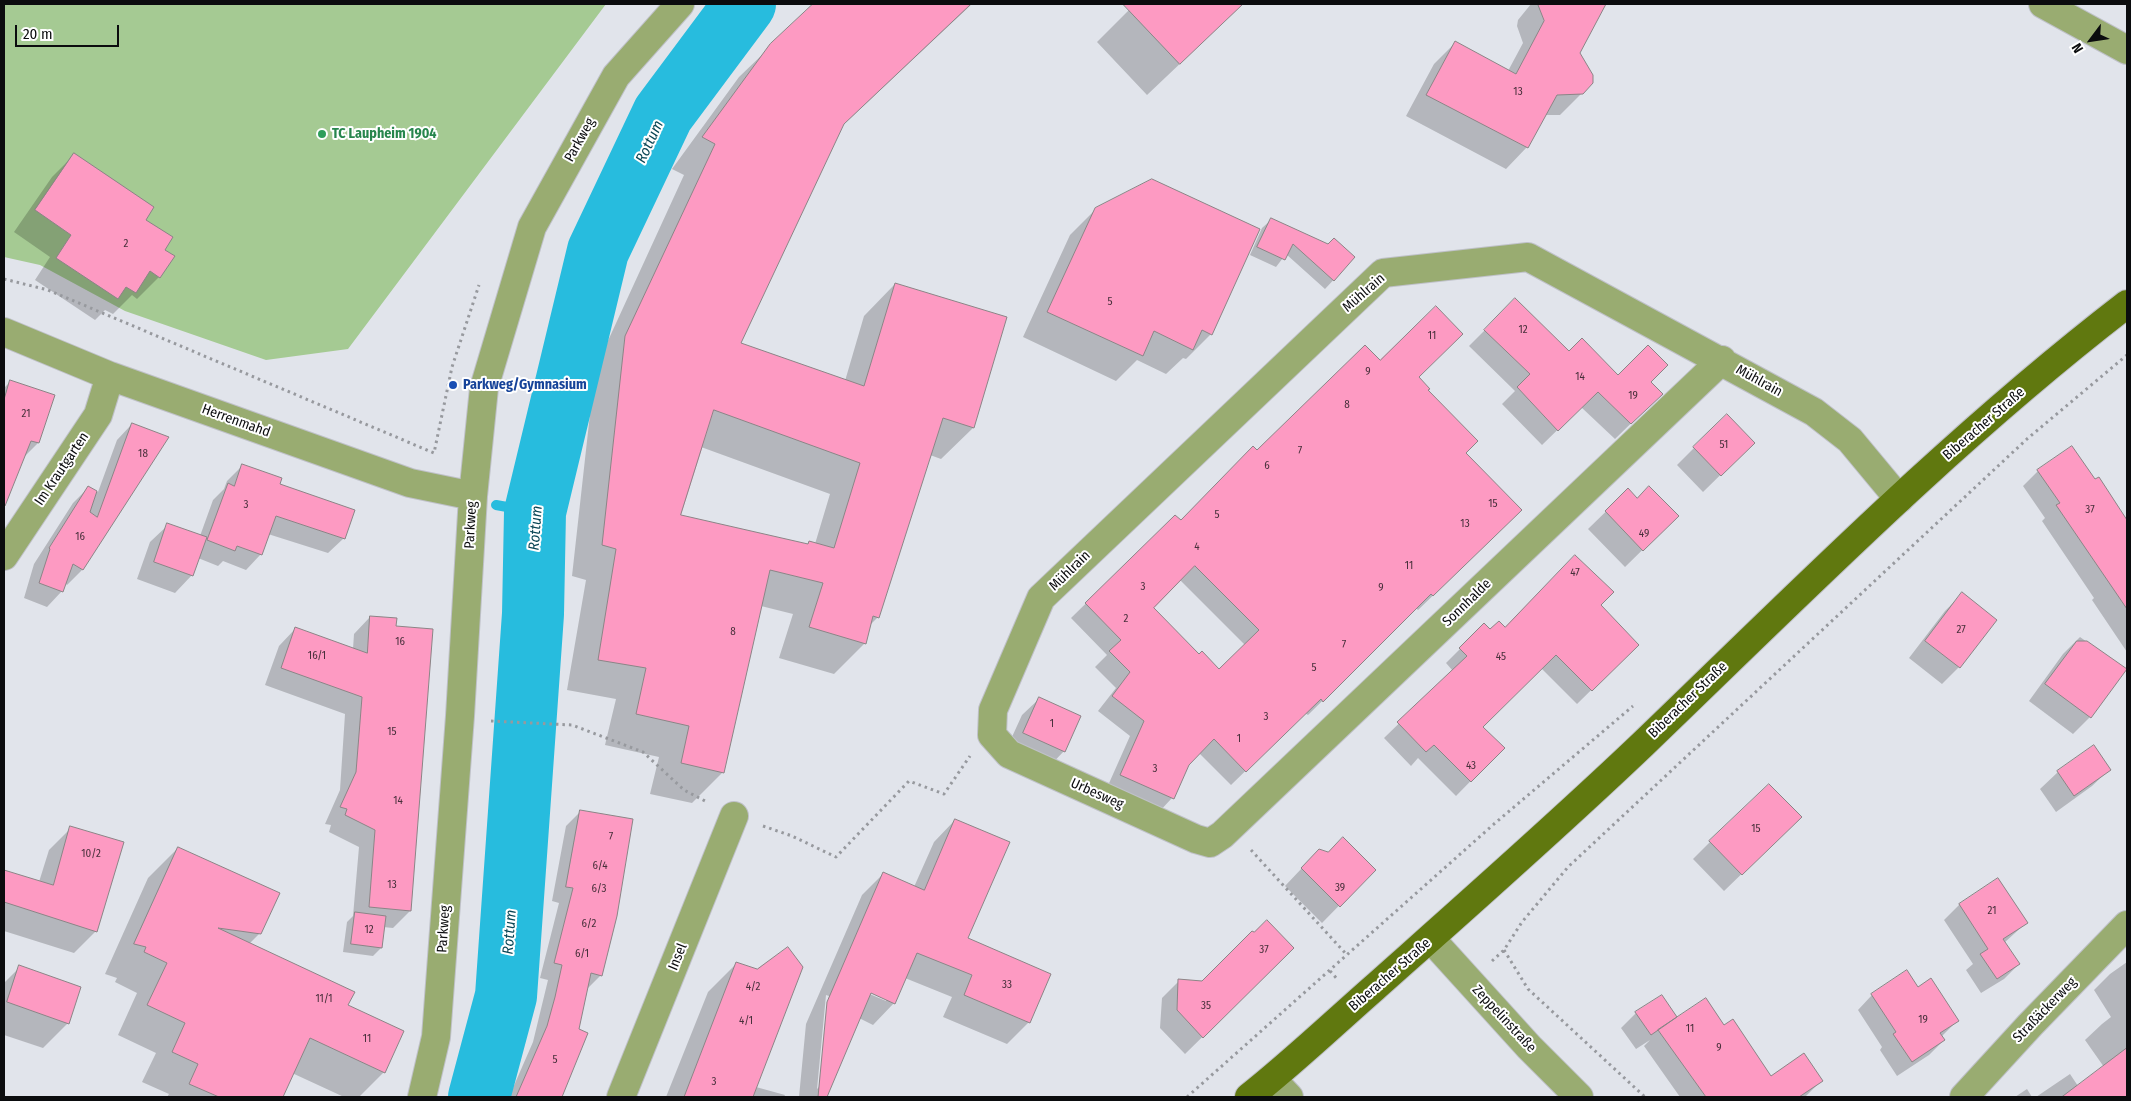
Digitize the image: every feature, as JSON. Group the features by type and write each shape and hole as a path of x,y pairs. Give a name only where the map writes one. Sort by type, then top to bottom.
{"main road":[{"name":"Biberacher Straße","path":"1249,1097 1281,1088 1431,939 1640,746 1899,499 2081,340 2127,304"}],"street":[{"name":"Parkweg","path":"422,1097 436,1037 460,716 472,496 484,388 532,228 616,76 680,4"},
{"path":"2043,4 2127,50"},
{"name":"Mühlrain","path":"992,735 993,710 1042,598 1383,273 1528,257 1722,360 1822,418 1850,440 1899,499"},
{"name":"Herrenmahd","path":"4,332 110,376 410,483 472,496"},
{"name":"Sonnhalde","path":"1220,835 1722,360"},
{"name":"Im Krautgarten","path":"4,556 98,415 110,376"},
{"name":"Urbesweg","path":"992,735 1009,754 1196,839 1220,835"},
{"name":"Insel","path":"622,1097 734,816"},
{"name":"Straßäckerweg","path":"1964,1097 2030,1025 2127,925"},
{"name":"Zeppelinstraße","path":"1431,939 1529,1047 1579,1097"}],"path":[{"path":"4,279 48,290 434,453 452,367 482,276"},
{"path":"1645,1097 1528,989 1504,950 1508,943 1522,922 1568,867 2027,439 2127,355"},
{"path":"489,721 572,725 643,752 684,790 734,816 792,836 836,858 909,781 944,794 974,750 992,735"},
{"path":"1220,835 1347,955"}],"green space":[{"name":"TC Laupheim 1904","path":"4,4 606,4 348,349 266,360 125,311 40,265 4,257"}],"building":[{"path":"813,4 971,4 844,124 741,343 864,386 895,283 1007,317 974,428 943,418 879,618 873,616 866,644 809,627 823,583 770,570 724,773 681,763 689,726 636,714 646,668 598,660 616,549 602,545 625,336 715,144 702,137 770,44","holes":["714,410 860,463 834,548 809,541 808,544 681,515"]},
{"path":"1123,4 1243,4 1180,64"},
{"path":"1538,4 1606,4 1580,53 1593,75 1593,83 1583,94 1557,95 1528,148 1426,95 1455,41 1516,74 1544,21"},
{"path":"74,153 154,207 146,220 173,237 165,250 175,256 160,278 150,271 136,293 126,287 118,299 56,258 71,235 35,210"},
{"path":"1152,179 1260,229 1212,335 1202,330 1193,350 1154,331 1143,356 1047,312 1095,208"},
{"path":"1271,218 1328,244 1334,238 1355,257 1334,281 1293,244 1285,260 1257,247"},
{"path":"1515,298 1569,351 1582,338 1618,375 1648,345 1668,365 1651,382 1663,394 1631,424 1598,392 1558,431 1517,387 1530,374 1484,330"},
{"path":"1436,306 1463,334 1419,377 1430,389 1428,390 1478,441 1466,453 1522,510 1433,596 1431,594 1323,702 1321,699 1246,772 1214,739 1189,765 1174,799 1120,775 1144,721 1112,696 1130,672 1109,651 1121,640 1085,603 1175,515 1181,520 1253,446 1257,450 1365,345 1380,360","holes":["1195,566 1259,630 1219,669 1202,651 1199,654 1154,608"]},
{"path":"10,380 55,395 39,443 31,441 4,506 4,400"},
{"path":"1727,414 1755,443 1721,476 1693,447"},
{"path":"132,423 169,437 83,570 73,564 63,592 39,583 49,548 88,486 97,491 90,512 97,517"},
{"path":"2072,446 2095,479 2099,477 2127,520 2127,609 2056,505 2060,503 2037,470"},
{"path":"242,464 282,478 280,484 355,510 345,539 276,516 262,555 237,546 235,551 207,540 228,483 234,486"},
{"path":"1649,486 1679,516 1643,551 1605,511 1628,488 1637,498"},
{"path":"167,523 207,537 193,576 154,562"},
{"path":"1575,555 1614,592 1601,605 1639,645 1592,691 1556,655 1483,727 1505,748 1471,782 1434,745 1426,752 1397,722 1467,656 1459,648 1484,623 1490,629 1499,621 1505,627"},
{"path":"1962,592 1997,620 1960,668 1925,641"},
{"path":"370,616 397,618 396,626 433,629 411,911 369,907 375,830 345,815 347,809 340,807 356,772 362,697 281,668 295,627 367,653"},
{"path":"2077,641 2087,641 2127,669 2091,718 2045,684"},
{"path":"1039,697 1081,716 1065,752 1023,733"},
{"path":"2094,745 2111,770 2074,796 2057,771"},
{"path":"1769,784 1802,817 1742,875 1709,841"},
{"path":"580,810 633,819 617,916 602,976 591,973 579,1029 588,1033 562,1097 516,1097 547,1026 555,997 562,965 554,963 573,888 566,887"},
{"path":"955,819 1010,842 968,938 1051,974 1030,1023 964,995 972,975 917,953 895,1004 871,993 827,1097 818,1097 827,1002 883,872 924,890"},
{"path":"70,826 124,842 97,932 4,902 4,870 53,885"},
{"path":"1343,837 1376,870 1340,907 1301,868 1319,849 1328,852"},
{"path":"178,847 280,893 261,934 218,928 355,992 348,1005 404,1031 385,1073 310,1038 283,1097 219,1097 189,1084 198,1064 172,1052 185,1023 147,1005 167,963 144,952 146,947 134,944"},
{"path":"1998,878 2028,923 2003,939 2020,964 1997,979 1980,954 1988,949 1959,904"},
{"path":"355,912 386,916 382,948 351,944"},
{"path":"1267,920 1294,948 1203,1038 1177,1010 1178,979 1202,981 1252,931 1254,932"},
{"path":"788,947 803,967 753,1097 684,1097 736,962 757,969"},
{"path":"19,965 81,987 69,1024 7,1002"},
{"path":"1907,970 1918,987 1931,978 1959,1021 1940,1033 1945,1040 1912,1062 1893,1034 1896,1032 1871,994"},
{"path":"1662,995 1677,1017 1651,1035 1635,1012"},
{"path":"1706,998 1724,1025 1733,1019 1771,1076 1804,1053 1823,1081 1799,1097 1706,1097 1658,1030"},
{"path":"2127,1048 2127,1097 2062,1097"}],"waterway":[{"name":"Rottum","path":"479,1097 506,996 533,614 535,512 598,251 663,114 745,4"},
{"path":"496,505 535,512"}],"place":[{"name":"TC Laupheim 1904","path":"322,134"},
{"name":"Parkweg/Gymnasium","path":"453,385"}]}
